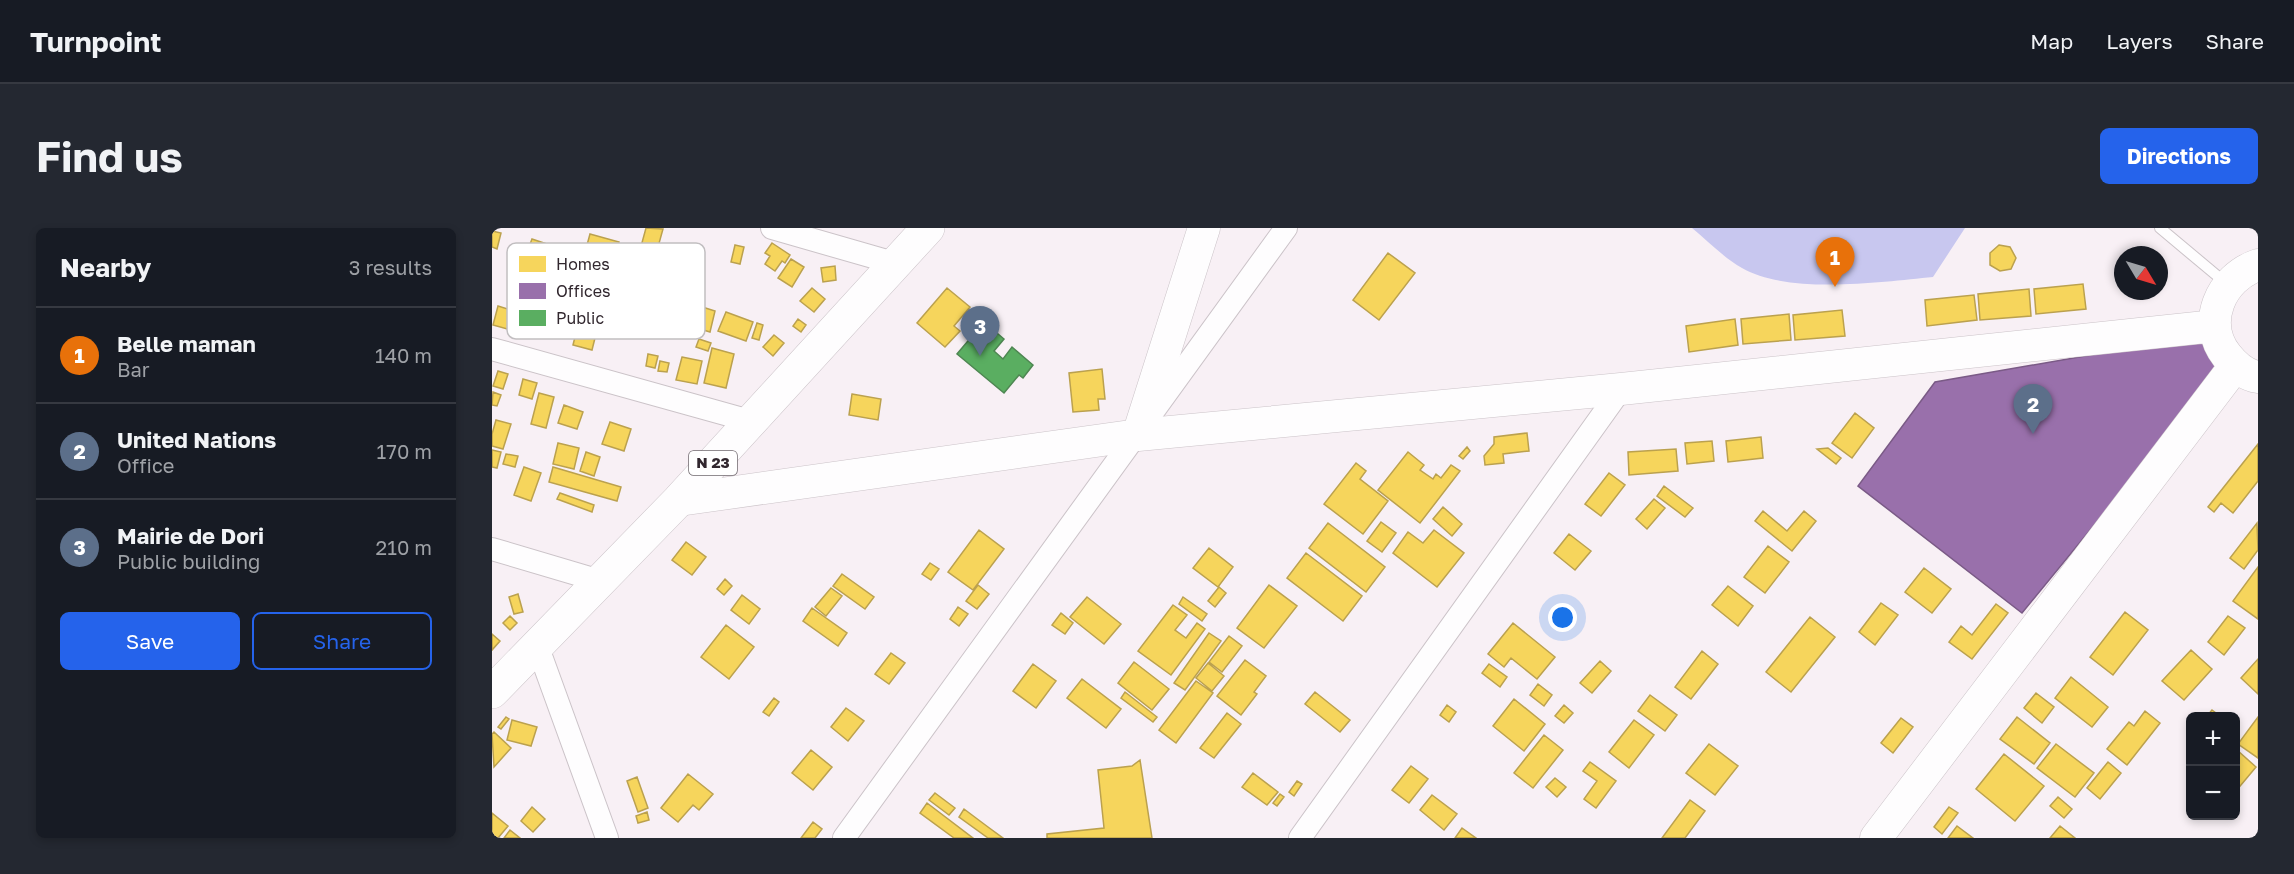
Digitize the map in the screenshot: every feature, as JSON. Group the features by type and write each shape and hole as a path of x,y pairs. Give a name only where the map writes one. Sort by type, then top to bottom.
{"main road":[{"name":"N 23","path":"492,692 679,500 927,228"},
{"path":"1138,435 1204,228"},
{"path":"1876,838 2246,372 2221,348 2215,326 2217,304 2228,284 2245,269 2258,265"},
{"path":"679,500 1138,435 1622,389 2215,326"}],"street":[{"path":"772,228 894,263"},
{"path":"844,838 1286,228"},
{"path":"492,349 750,421"},
{"path":"1300,838 1622,389"},
{"path":"492,549 600,581"},
{"path":"537,645 607,838"}],"lane":[{"path":"2160,228 2228,284"}],"water":[{"path":"1692,228 1965,228 1933,277 1888,282 1809,284 1784,282 1742,268"}],"building: Homes":[{"path":"646,228 663,229 659,243 642,243"},
{"path":"492,231 501,233 497,249 492,247"},
{"path":"590,234 619,242 619,243 588,243"},
{"path":"532,239 544,243 530,243"},
{"path":"772,243 790,255 785,263 782,261 775,271 765,264 770,256 765,253"},
{"path":"735,245 744,247 740,264 731,262"},
{"path":"1999,245 2010,247 2016,258 2011,269 2000,271 1990,265 1990,253"},
{"path":"1388,253 1415,273 1379,320 1353,300"},
{"path":"791,259 804,267 792,287 778,278"},
{"path":"835,266 836,280 823,282 821,268"},
{"path":"2083,284 2086,309 2036,314 2034,289"},
{"path":"812,288 825,299 814,312 800,301"},
{"path":"947,288 970,307 954,326 960,331 945,347 917,323"},
{"path":"2029,289 2031,316 1980,320 1978,294"},
{"path":"1974,295 1977,320 1927,326 1925,300"},
{"path":"498,306 507,309 507,329 493,325"},
{"path":"705,308 715,311 710,332 705,330"},
{"path":"1842,310 1845,336 1795,340 1793,315"},
{"path":"726,312 753,322 746,341 718,331"},
{"path":"1789,314 1791,340 1743,344 1741,319"},
{"path":"798,319 806,325 801,332 793,326"},
{"path":"1735,319 1738,345 1689,352 1686,326"},
{"path":"757,323 763,325 759,340 752,338"},
{"path":"774,335 784,343 773,356 763,347"},
{"path":"574,339 595,339 592,350 573,345"},
{"path":"699,339 711,343 708,351 696,347"},
{"path":"712,348 734,354 726,388 704,383"},
{"path":"648,354 658,356 655,368 646,366"},
{"path":"682,357 702,361 697,384 676,380"},
{"path":"660,361 669,363 667,372 658,371"},
{"path":"1102,369 1105,399 1098,399 1099,410 1073,412 1069,373"},
{"path":"498,371 508,374 503,389 493,386"},
{"path":"523,379 537,383 532,399 519,395"},
{"path":"2076,380 2077,397 2095,395 2097,418 2081,419 2083,436 1953,450 1948,394"},
{"path":"493,392 501,395 497,406 492,405"},
{"path":"539,393 554,397 546,428 531,424"},
{"path":"852,394 881,399 878,420 849,415"},
{"path":"564,405 583,412 577,429 558,423"},
{"path":"1855,413 1874,428 1852,458 1832,443"},
{"path":"496,420 511,424 503,449 492,446 492,434"},
{"path":"610,422 631,429 624,451 602,444"},
{"path":"2102,429 2128,450 2090,498 2064,478"},
{"path":"1527,433 1529,451 1503,454 1504,463 1485,465 1484,456 1494,444 1494,437"},
{"path":"1761,437 1763,458 1728,462 1726,441"},
{"path":"1712,441 1714,461 1687,464 1685,443"},
{"path":"558,443 579,448 574,469 553,464"},
{"path":"2258,444 2258,481 2233,513 2221,503 2214,512 2208,507"},
{"path":"1467,447 1470,451 1463,459 1459,456"},
{"path":"1828,448 1841,458 1836,464 1817,449"},
{"path":"1676,449 1678,471 1629,475 1628,452"},
{"path":"492,450 501,452 497,468 492,467"},
{"path":"586,452 600,457 594,476 580,471"},
{"path":"1408,452 1424,465 1420,470 1433,479 1436,474 1441,478 1451,465 1460,471 1420,523 1378,490"},
{"path":"506,454 518,456 515,467 503,464"},
{"path":"1356,463 1366,471 1360,479 1388,501 1363,534 1324,504"},
{"path":"524,467 541,473 531,501 514,495"},
{"path":"553,467 621,487 617,501 549,482"},
{"path":"1609,473 1625,485 1601,516 1585,504"},
{"path":"1664,486 1693,508 1685,517 1657,496"},
{"path":"560,493 594,505 592,512 557,499"},
{"path":"2057,494 2081,512 2053,550 2029,531"},
{"path":"1654,499 1665,508 1647,529 1636,519"},
{"path":"1443,507 1462,524 1452,536 1433,519"},
{"path":"1763,511 1787,531 1804,511 1816,521 1792,551 1755,521"},
{"path":"1381,522 1396,533 1382,552 1367,541"},
{"path":"1328,523 1385,567 1366,592 1309,548"},
{"path":"2257,523 2258,550 2244,569 2230,558"},
{"path":"979,530 1004,549 973,590 948,572"},
{"path":"1434,530 1464,553 1437,587 1393,553 1408,532 1423,543"},
{"path":"1569,534 1591,551 1575,570 1554,553"},
{"path":"686,542 706,557 692,575 672,560"},
{"path":"1768,546 1789,562 1765,593 1744,577"},
{"path":"1209,548 1233,567 1218,587 1193,568"},
{"path":"1306,553 1362,596 1343,621 1287,578"},
{"path":"930,563 939,569 931,580 922,574"},
{"path":"2258,567 2258,619 2233,601"},
{"path":"1924,568 1951,589 1932,613 1905,592"},
{"path":"842,574 874,597 865,609 833,586"},
{"path":"725,579 732,586 724,595 717,589"},
{"path":"978,585 989,594 977,609 966,601"},
{"path":"1269,585 1297,606 1264,648 1237,628"},
{"path":"1728,586 1753,606 1738,626 1712,605"},
{"path":"1219,587 1226,593 1215,607 1208,601"},
{"path":"831,588 842,596 826,616 815,607"},
{"path":"518,594 523,612 514,614 509,597"},
{"path":"742,595 760,609 749,624 731,610"},
{"path":"1087,597 1121,624 1104,644 1070,617"},
{"path":"1183,597 1207,614 1202,621 1179,604"},
{"path":"1881,603 1898,615 1875,645 1859,632"},
{"path":"1996,604 2008,613 1972,659 1949,642 1961,626 1972,635"},
{"path":"1173,605 1187,615 1175,630 1186,638 1197,623 1205,629 1171,675 1138,651"},
{"path":"958,607 968,614 959,626 950,619"},
{"path":"812,608 847,633 838,646 803,621"},
{"path":"2125,612 2148,630 2113,675 2090,657"},
{"path":"1061,613 1073,623 1065,634 1052,625"},
{"path":"510,616 517,623 510,630 503,623"},
{"path":"2228,616 2245,628 2224,655 2208,642"},
{"path":"1810,617 1835,637 1791,692 1766,672"},
{"path":"1513,623 1555,657 1537,679 1511,658 1504,667 1488,654"},
{"path":"726,625 754,647 729,679 701,657"},
{"path":"1209,633 1221,641 1185,690 1174,683"},
{"path":"492,634 500,641 492,650"},
{"path":"1229,636 1242,646 1222,672 1209,662"},
{"path":"2191,650 2212,669 2184,700 2162,681"},
{"path":"1702,651 1718,664 1691,699 1675,687"},
{"path":"891,653 905,663 889,684 875,674"},
{"path":"2258,659 2258,694 2241,678"},
{"path":"1245,660 1266,676 1254,692 1257,694 1241,715 1217,696"},
{"path":"1600,661 1611,671 1592,693 1580,683"},
{"path":"1134,662 1169,689 1152,710 1118,683"},
{"path":"1208,663 1224,676 1212,691 1196,678"},
{"path":"1033,664 1056,681 1036,708 1013,691"},
{"path":"1489,664 1507,677 1500,687 1482,673"},
{"path":"2071,677 2108,707 2092,727 2055,698"},
{"path":"1082,679 1121,709 1106,728 1067,698"},
{"path":"1196,681 1213,693 1176,743 1159,730"},
{"path":"1538,684 1552,695 1544,706 1530,695"},
{"path":"1125,692 1157,717 1153,722 1121,698"},
{"path":"1315,692 1350,720 1340,732 1305,704"},
{"path":"2036,693 2054,707 2042,723 2024,708"},
{"path":"1650,695 1677,715 1665,731 1638,711"},
{"path":"774,698 779,702 769,716 763,712"},
{"path":"1514,699 1545,724 1524,751 1493,726"},
{"path":"1447,705 1456,712 1449,722 1440,715"},
{"path":"1564,705 1573,713 1564,723 1555,716"},
{"path":"846,708 864,721 848,741 831,727"},
{"path":"2145,711 2160,723 2127,765 2107,749 2129,722 2134,726"},
{"path":"1227,713 1241,724 1214,758 1200,748"},
{"path":"506,717 509,719 501,729 498,727"},
{"path":"2017,717 2050,743 2034,764 2000,739"},
{"path":"2258,717 2258,758 2240,745 2240,741"},
{"path":"1901,718 1913,727 1893,753 1881,743"},
{"path":"512,720 537,727 531,746 507,740"},
{"path":"1634,720 1654,735 1629,768 1609,752"},
{"path":"494,732 511,748 494,767 492,734"},
{"path":"1544,735 1563,750 1533,788 1514,773"},
{"path":"1709,744 1738,766 1715,795 1686,773"},
{"path":"2056,744 2094,773 2075,797 2037,768"},
{"path":"811,750 832,767 813,790 792,773"},
{"path":"2240,753 2256,767 2240,786"},
{"path":"2004,754 2044,786 2015,821 1976,789"},
{"path":"1140,760 1152,838 1047,838 1047,834 1104,828 1098,770 1132,766"},
{"path":"1590,762 1616,781 1596,808 1584,799 1597,781 1583,771"},
{"path":"2108,762 2121,773 2100,799 2087,788"},
{"path":"1411,766 1428,779 1409,803 1392,790"},
{"path":"1253,773 1278,792 1267,805 1242,787"},
{"path":"688,774 713,794 699,810 693,805 678,822 661,808"},
{"path":"637,777 648,808 638,812 627,781"},
{"path":"1555,778 1566,787 1557,797 1546,787"},
{"path":"1297,781 1302,784 1294,796 1289,792"},
{"path":"935,793 955,808 949,815 929,800"},
{"path":"1280,794 1284,797 1277,806 1273,803"},
{"path":"1432,795 1457,814 1444,830 1420,810"},
{"path":"2058,797 2072,809 2064,818 2050,806"},
{"path":"1690,800 1705,811 1685,838 1662,838"},
{"path":"927,803 973,838 954,838 920,813"},
{"path":"532,807 545,819 533,832 521,821"},
{"path":"1949,807 1958,813 1942,834 1934,827"},
{"path":"964,809 1003,838 988,838 959,817"},
{"path":"647,812 649,820 638,823 636,816"},
{"path":"492,813 508,826 498,838 492,838"},
{"path":"813,822 822,829 815,838 801,838"},
{"path":"1957,826 1973,838 1948,838"},
{"path":"2060,826 2075,838 2050,838"},
{"path":"1462,828 1476,838 1455,838"},
{"path":"510,830 520,838 504,838"}],"building: Offices":[{"path":"2194,337 2216,352 2219,373 2022,613 1858,486 1935,382"}],"building: Public":[{"path":"984,322 1004,339 994,351 1003,359 1012,347 1033,365 1023,378 1019,375 1004,393 957,354"}],"place":[{"name":"Belle maman","path":"1835,287"},
{"name":"Mairie de Dori","path":"980,356"},
{"name":"United Nations","path":"2033,434"}]}
